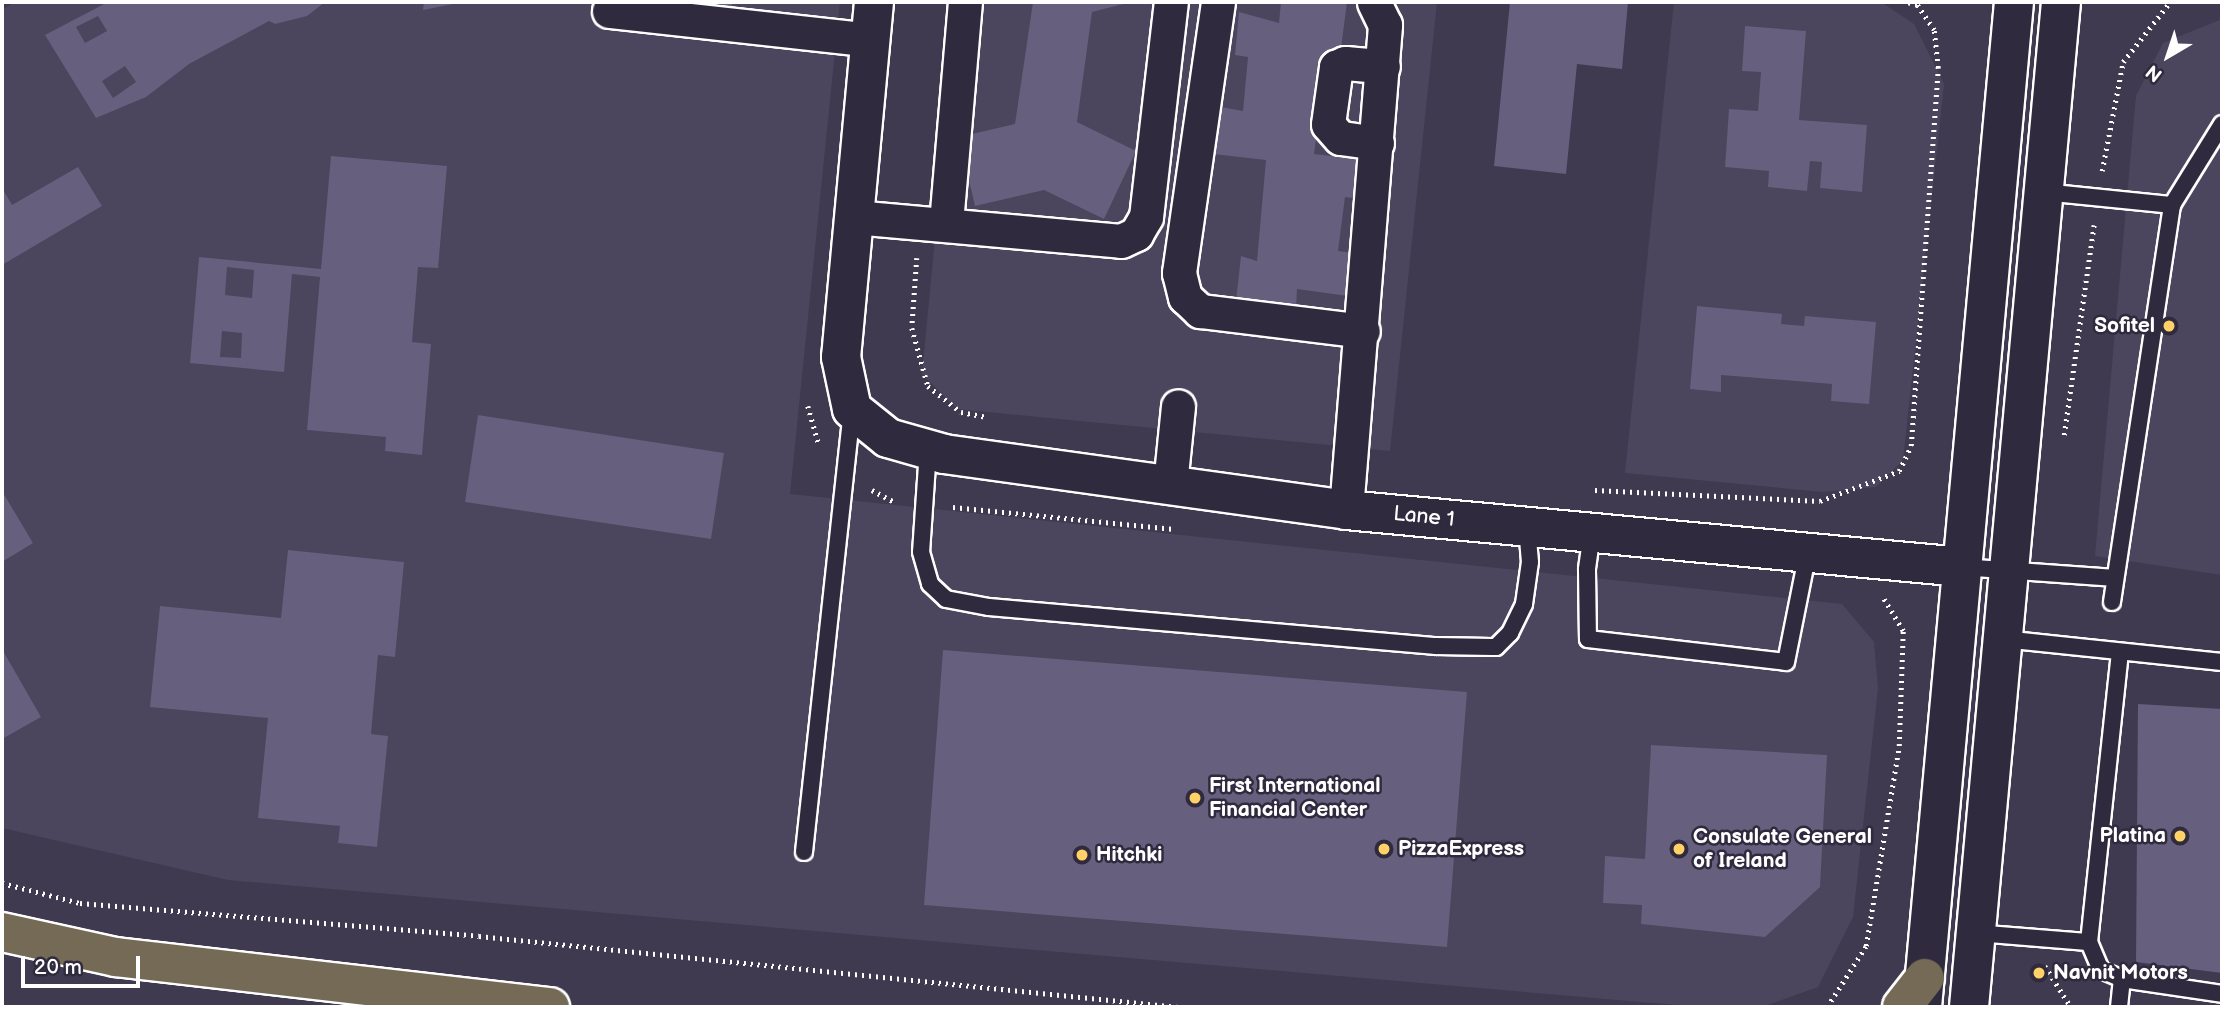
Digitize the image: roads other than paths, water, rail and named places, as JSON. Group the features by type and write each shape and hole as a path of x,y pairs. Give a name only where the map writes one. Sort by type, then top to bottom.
{"main road":[{"path":"2,932 116,957 550,1007"},
{"path":"1902,1007 1923,993"}],"street":[{"path":"852,409 841,357 874,2"},
{"path":"933,222 965,2"},
{"path":"854,217 1121,241 1136,234 1146,217 1171,2"},
{"path":"1218,2 1179,273 1185,297 1200,311 1363,331"},
{"path":"1346,510 1383,66 1385,25 1374,2"},
{"path":"1923,993 2014,2"},
{"path":"1969,1007 2061,2"},
{"path":"609,11 757,15 870,40"},
{"path":"1377,143 1340,138 1328,124 1336,66 1345,63 1383,66"},
{"path":"1170,485 1178,406"},
{"name":"Lane 1","path":"852,409 888,438 928,450 1170,485 1346,510 1962,567"}],"lane":[{"path":"2112,602 2172,205 2222,124"},
{"path":"2044,192 2172,205"},
{"path":"804,852 852,409"},
{"path":"928,450 921,552 930,584 946,599 989,607 1496,648 1510,633 1524,604 1530,562 1527,527"},
{"path":"1592,533 1587,570 1588,639 1786,662 1808,552"},
{"name":"Lane 1","path":"1962,567 2115,578"},
{"path":"2003,639 2222,662"},
{"path":"2120,652 2089,942 2101,970 2122,979 2222,994"},
{"path":"1976,933 2089,942"},
{"path":"2119,1007 2122,979"}],"place":[{"name":"Sofitel","path":"2169,326"},
{"name":"First International Financial Center","path":"1195,798"},
{"name":"Platina","path":"2180,836"},
{"name":"PizzaExpress","path":"1384,849"},
{"name":"Consulate General of Ireland","path":"1679,849"},
{"name":"Hitchki","path":"1082,855"},
{"name":"Navnit Motors","path":"2039,973"}]}
